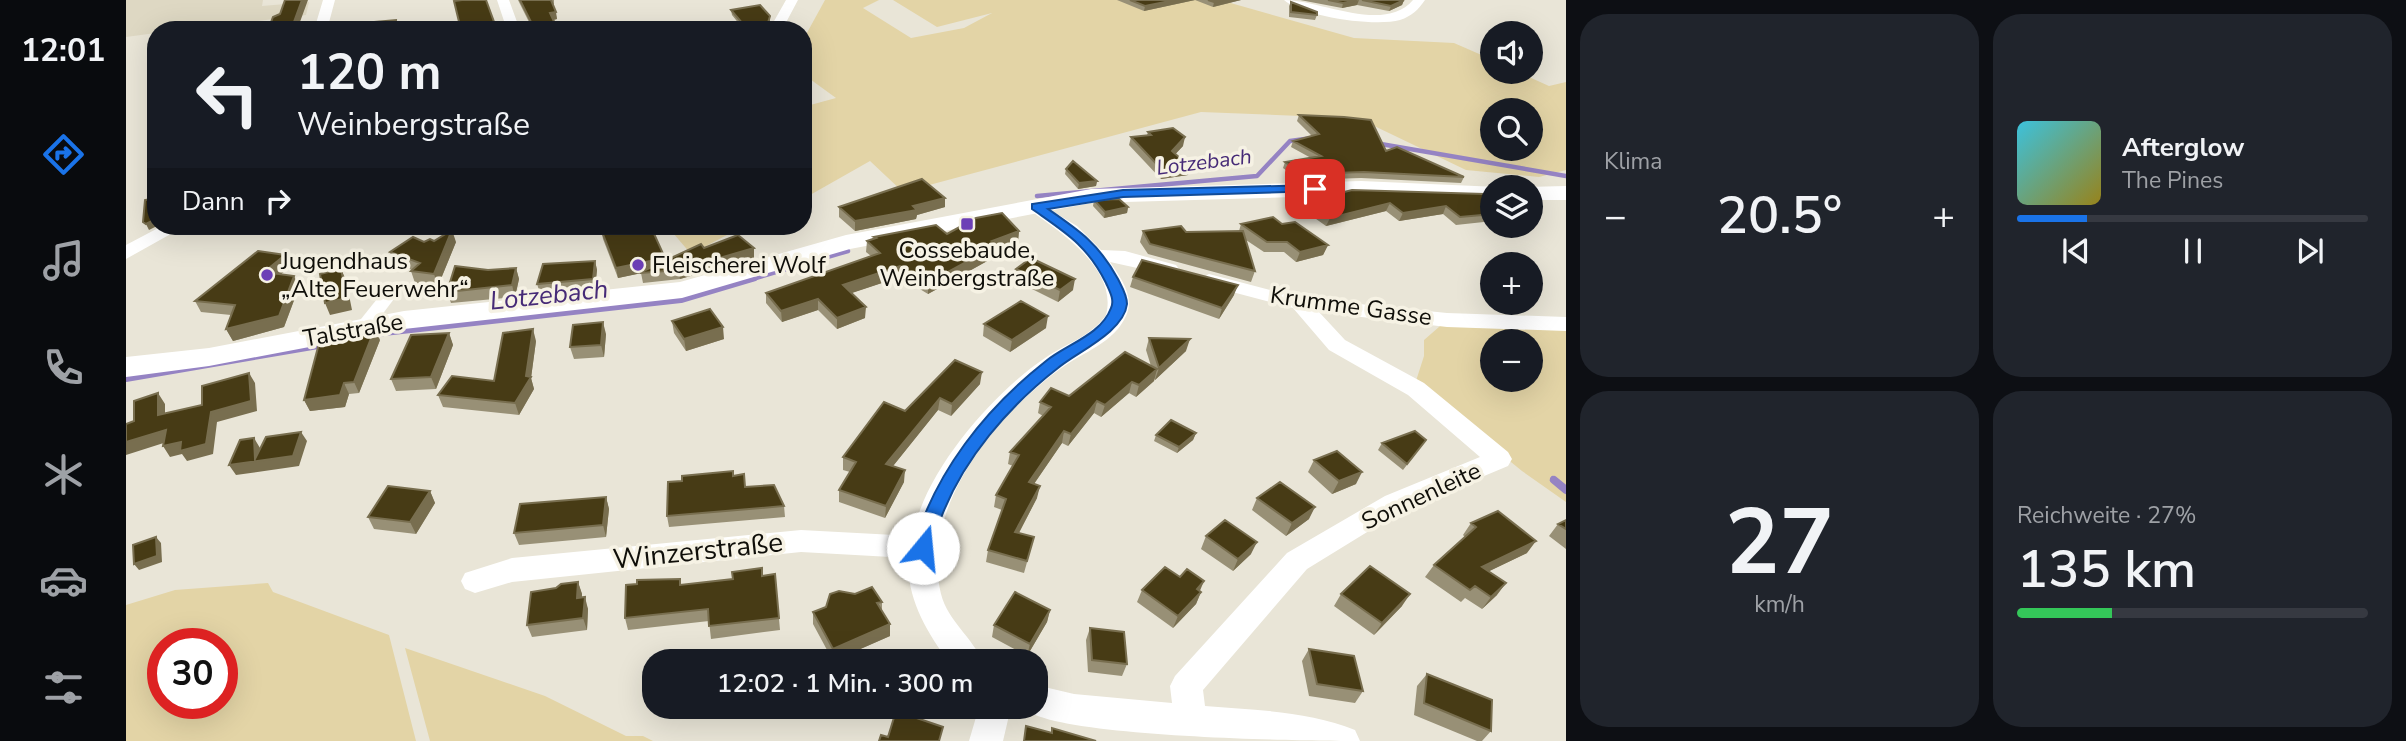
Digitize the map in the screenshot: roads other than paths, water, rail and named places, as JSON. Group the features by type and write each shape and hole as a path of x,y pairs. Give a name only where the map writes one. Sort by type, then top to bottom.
{"street":[{"path":"323,21 329,0"},
{"path":"503,0 511,21"},
{"path":"780,21 792,0"},
{"path":"1290,0 1308,8 1381,19 1401,18 1413,10 1419,0"},
{"name":"Talstraße","path":"126,367 209,357 363,328 467,312 682,290 846,242 1091,196 1361,188 1480,192"},
{"path":"1543,192 1566,193"},
{"path":"957,649 942,630 926,592 923,548 932,517 952,478 996,414 1053,363 1101,333 1114,319 1119,307 1119,295 1099,256 1085,241 1037,207"},
{"path":"126,253 159,235"},
{"name":"Krumme Gasse","path":"1099,256 1125,257 1300,304 1447,320 1566,324"},
{"path":"363,328 395,288"},
{"name":"Sonnenleite","path":"1191,720 1186,686 1297,561 1394,503 1499,459 1416,389 1337,345 1300,304"},
{"name":"Winzerstraße","path":"475,581 512,570 801,541 923,548"},
{"path":"1048,703 1074,709 1275,728 1343,741"},
{"path":"986,741 992,719"}],"waterway":[{"name":"Lotzebach","path":"1037,196 1257,176 1290,141 1312,138"},
{"name":"Lotzebach","path":"1375,143 1566,176"},
{"name":"Lotzebach","path":"749,280 848,251"},
{"name":"Lotzebach","path":"375,334 681,300 755,278"},
{"name":"Lotzebach","path":"126,379 324,345"},
{"path":"1553,479 1557,482"},
{"path":"1554,480 1566,490"}],"place":[{"name":"Cossebaude, Weinbergstraße","path":"967,224"},
{"name":"Fleischerei Wolf","path":"638,265"},
{"name":"Jugendhaus „Alte Feuerwehr“","path":"267,275"}]}
